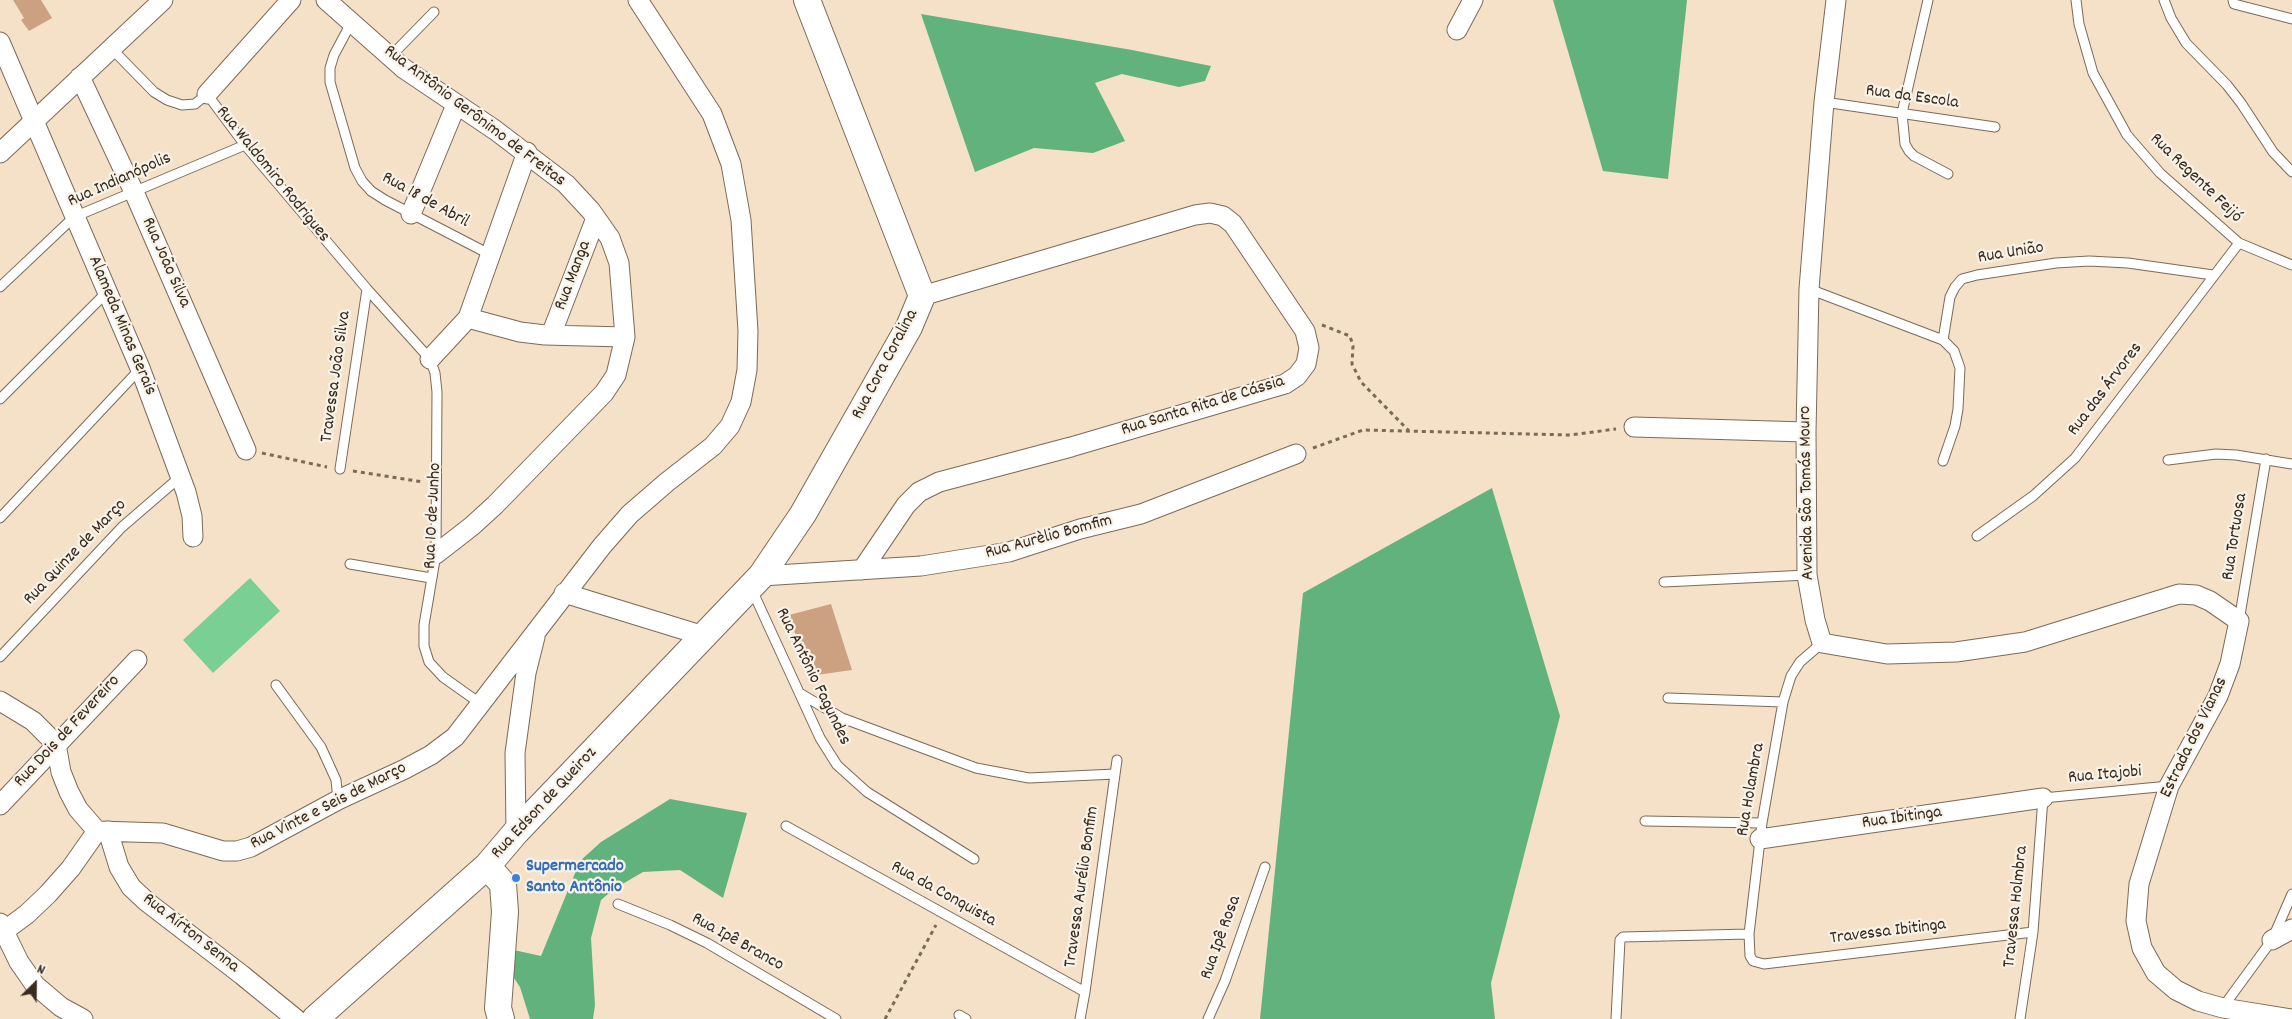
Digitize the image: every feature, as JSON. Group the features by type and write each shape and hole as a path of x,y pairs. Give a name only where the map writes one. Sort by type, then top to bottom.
{"street":[{"path":"0,153 31,117 80,77 163,0"},
{"path":"207,94 291,0"},
{"name":"Rua Antônio Gerônimo de Freitas","path":"326,0 403,68 527,152 566,184 596,218 610,238 619,263 625,337 616,375 604,393 495,505 436,554"},
{"name":"Rua Vinte e Seis de Março","path":"102,831 162,833 224,850 237,851 251,847 338,800 431,755 455,737 564,593 630,514 713,446 730,426 741,402 747,370 748,331 741,220 731,164 712,114 638,0"},
{"name":"Rua Cora Coralina","path":"756,582 803,514 909,327 922,296 807,0"},
{"path":"1457,30 1473,0"},
{"name":"Avenida São Tomás Mouro","path":"1822,643 1815,620 1807,575 1806,432 1809,289 1824,102 1836,0"},
{"name":"Alameda Minas Gerais","path":"0,42 9,79 31,117 140,368 180,476 192,516 194,536"},
{"name":"Rua João Silva","path":"80,77 134,192 246,450"},
{"path":"411,214 456,105"},
{"path":"430,359 468,318 527,152"},
{"name":"Rua Santa Rita de Cássia","path":"862,570 906,505 919,492 939,482 1285,384 1297,376 1306,364 1309,348 1305,331 1233,224 1223,216 1210,212 1195,214 922,296"},
{"name":"Rua Manga","path":"551,335 596,218"},
{"path":"468,318 520,332 551,335 625,337"},
{"path":"1634,427 1806,432"},
{"name":"Rua Aurèlio Bomfim","path":"756,582 862,570 921,566 1009,552 1080,529 1141,514 1296,454"},
{"name":"Rua Edson de Queiroz","path":"315,1019 487,866 516,832 756,582"},
{"path":"564,593 704,636"},
{"path":"1822,643 1887,654 1956,652 2025,642 2179,594 2196,595 2210,601 2239,621"},
{"name":"Estrada dos Vianas","path":"2239,621 2230,664 2218,696 2169,786 2138,884 2136,921 2142,948 2156,973 2176,990 2198,1001 2222,1008 2291,1019"},
{"path":"516,832 517,737 526,672 536,631"},
{"name":"Rua Dois de Fevereiro","path":"0,805 137,660"},
{"path":"0,701 33,720 56,744 61,772 69,792 78,809 102,831 48,894 28,914 2,927 19,962 35,985 61,1007 83,1019"},
{"name":"Rua Ibitinga","path":"1761,831 2043,798"},
{"name":"Rua Aírton Senna","path":"102,831 131,887 147,902 296,1019"},
{"path":"487,866 503,884 505,912 498,1015"},
{"path":"2272,940 2292,929"}],"lane":[{"path":"1928,0 1902,113 1906,144 1909,151 1914,156 1948,174"},
{"name":"Rua Regente Feijó","path":"2076,0 2079,24 2093,73 2127,135 2160,173 2239,243 2292,265"},
{"path":"2164,0 2171,18 2186,42 2227,85 2241,103 2272,152 2292,172"},
{"path":"2232,0 2234,4 2292,19"},
{"path":"390,56 434,12"},
{"name":"Rua 18 de Abril","path":"351,23 334,55 330,68 330,82 355,168 371,191 491,255"},
{"name":"Rua Waldomiro Rodrigues","path":"111,48 154,92 167,100 182,105 195,104 207,94 245,145 367,289 430,359"},
{"name":"Rua da Escola","path":"1824,102 1995,127"},
{"name":"Rua Indianópolis","path":"0,287 74,217 245,145"},
{"name":"Rua das Árvores","path":"1977,536 2033,496 2076,458 2239,243"},
{"name":"Rua União","path":"1943,340 1950,297 1955,287 1962,279 1977,274 2056,263 2089,261 2128,263 2213,275"},
{"name":"Travessa João Silva","path":"340,469 367,289"},
{"path":"1809,289 1943,340 1954,351 1960,368 1955,426 1943,461"},
{"path":"0,399 107,292"},
{"name":"Rua 10 de Junho","path":"430,359 435,373 437,392 436,554 424,625 424,646 429,662 443,677 480,704"},
{"path":"0,518 140,368"},
{"path":"2168,460 2216,454 2266,459 2292,464"},
{"name":"Rua Tortuosa","path":"2239,621 2266,459"},
{"name":"Rua Quinze de Março","path":"0,657 122,527 180,476"},
{"path":"350,564 431,578"},
{"path":"1664,582 1807,575"},
{"name":"Rua Antônio Fagundes","path":"756,582 820,738 837,765 867,792 974,859"},
{"name":"Rua Holambra","path":"1750,956 1749,934 1761,831 1783,702 1791,676 1800,662 1822,643"},
{"path":"276,685 321,746 336,780 338,800"},
{"path":"801,694 842,718 976,768 1029,778 1115,774"},
{"path":"1668,698 1783,702"},
{"name":"Travessa Aurélio Bonfim","path":"1080,1019 1117,760"},
{"name":"Rua Itajobi","path":"2043,798 2169,786"},
{"name":"Travessa Holmbra","path":"2020,1019 2033,932 2043,798"},
{"path":"1645,821 1761,831"},
{"name":"Rua da Conquista","path":"786,826 1085,992"},
{"name":"Rua Ipê Rosa","path":"1208,1019 1225,981 1264,867"},
{"path":"2222,1008 2272,940 2292,894"},
{"name":"Rua Ipê Branco","path":"618,904 670,925 707,943 836,1019"},
{"name":"Travessa Ibitinga","path":"1750,956 1753,961 1764,964 2033,932"},
{"path":"1616,1019 1620,940 1623,937 1749,934"}],"path":[{"path":"1292,312 1350,336 1353,346 1352,364 1361,382 1409,431"},
{"path":"1296,454 1364,430 1570,434 1634,427"},
{"path":"885,1019 942,913"}],"green space":[{"path":"1553,0 1687,0 1668,179 1603,171"},
{"path":"921,14 1132,50 1211,66 1205,81 1179,87 1122,74 1095,83 1125,141 1093,153 1034,148 975,172"},
{"path":"1492,488 1560,716 1491,983 1495,1019 1260,1019 1303,593"},
{"path":"250,578 280,611 213,673 183,640"},
{"path":"670,799 747,813 723,898 680,870 643,872 614,889 601,900 591,938 595,1005 593,1019 530,1019 520,987 512,975 509,949 541,956 580,861 601,842"}],"building":[{"path":"13,0 41,0 52,18 29,31 21,20 24,18"},
{"path":"831,604 852,670 809,676 789,615"}],"place":[{"name":"Supermercado Santo Antônio","path":"516,878"}]}
